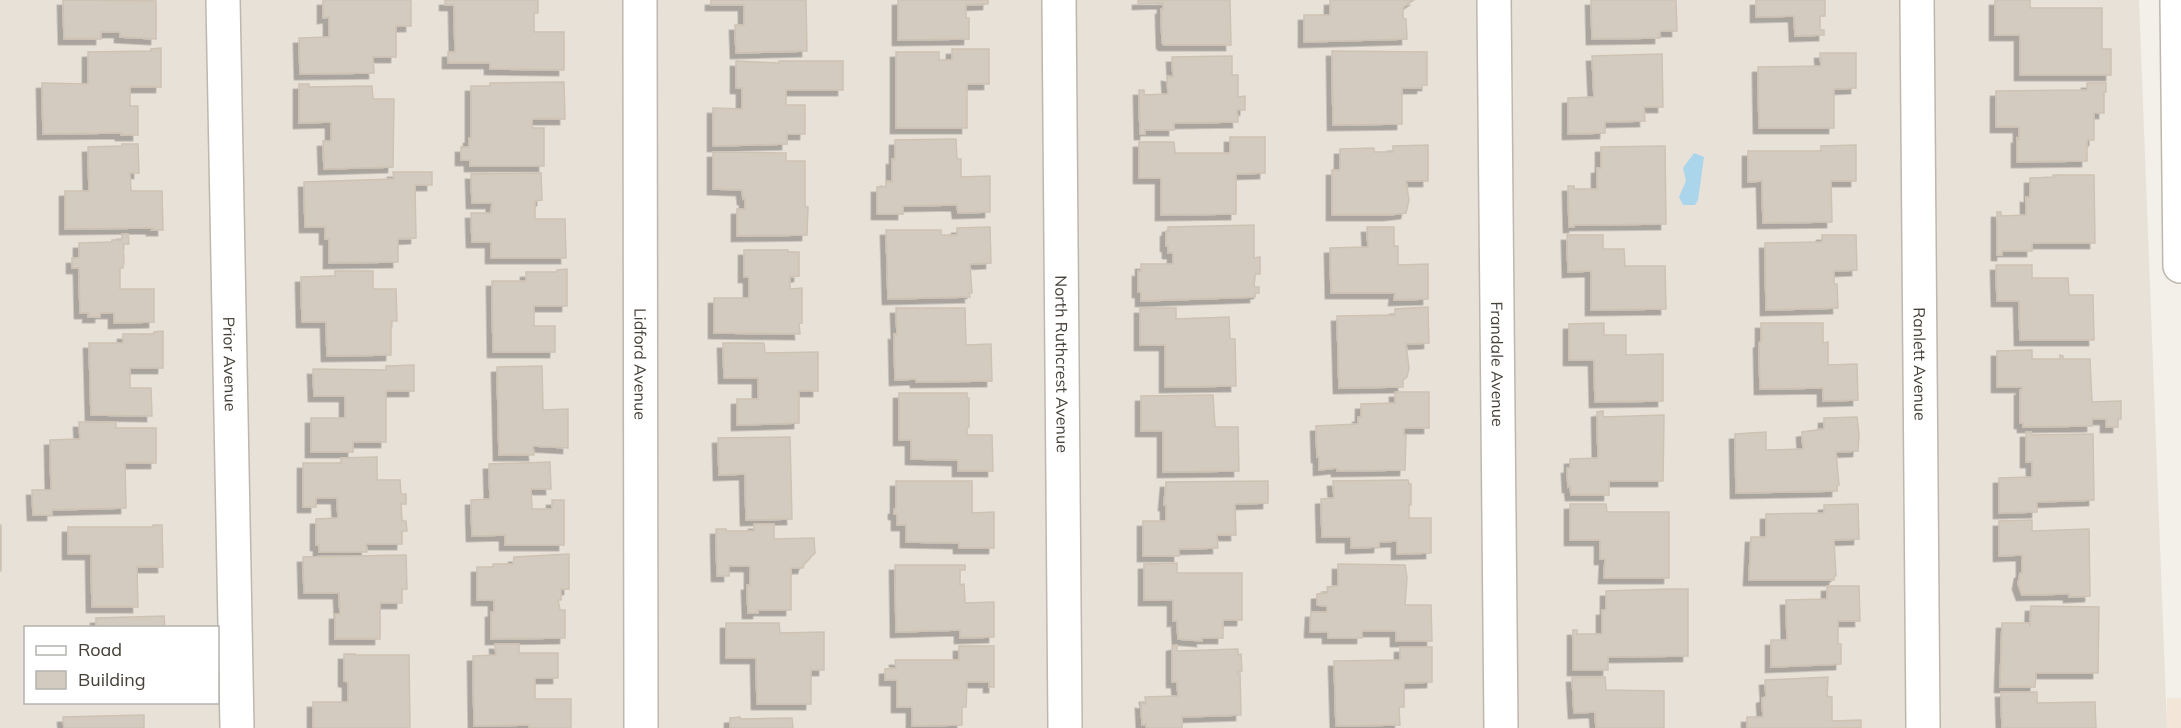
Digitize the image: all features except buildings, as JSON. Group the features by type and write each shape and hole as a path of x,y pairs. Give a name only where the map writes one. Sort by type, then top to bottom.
{"street":[{"name":"Prior Avenue","path":"223,0 237,728"},
{"name":"Lidford Avenue","path":"640,0 641,728"},
{"name":"North Ruthcrest Avenue","path":"1059,0 1065,728"},
{"name":"Frandale Avenue","path":"1494,0 1501,728"},
{"name":"Ranlett Avenue","path":"1917,0 1923,728"},
{"path":"2177,0 2180,266"}],"shaded area":[{"path":"0,0 2139,0 2167,728 0,728"},
{"path":"2167,698 2181,698 2181,728 2167,728"}],"water":[{"path":"1694,153 1704,157 1698,200 1695,205 1683,205 1679,197 1686,181 1683,168"}]}
